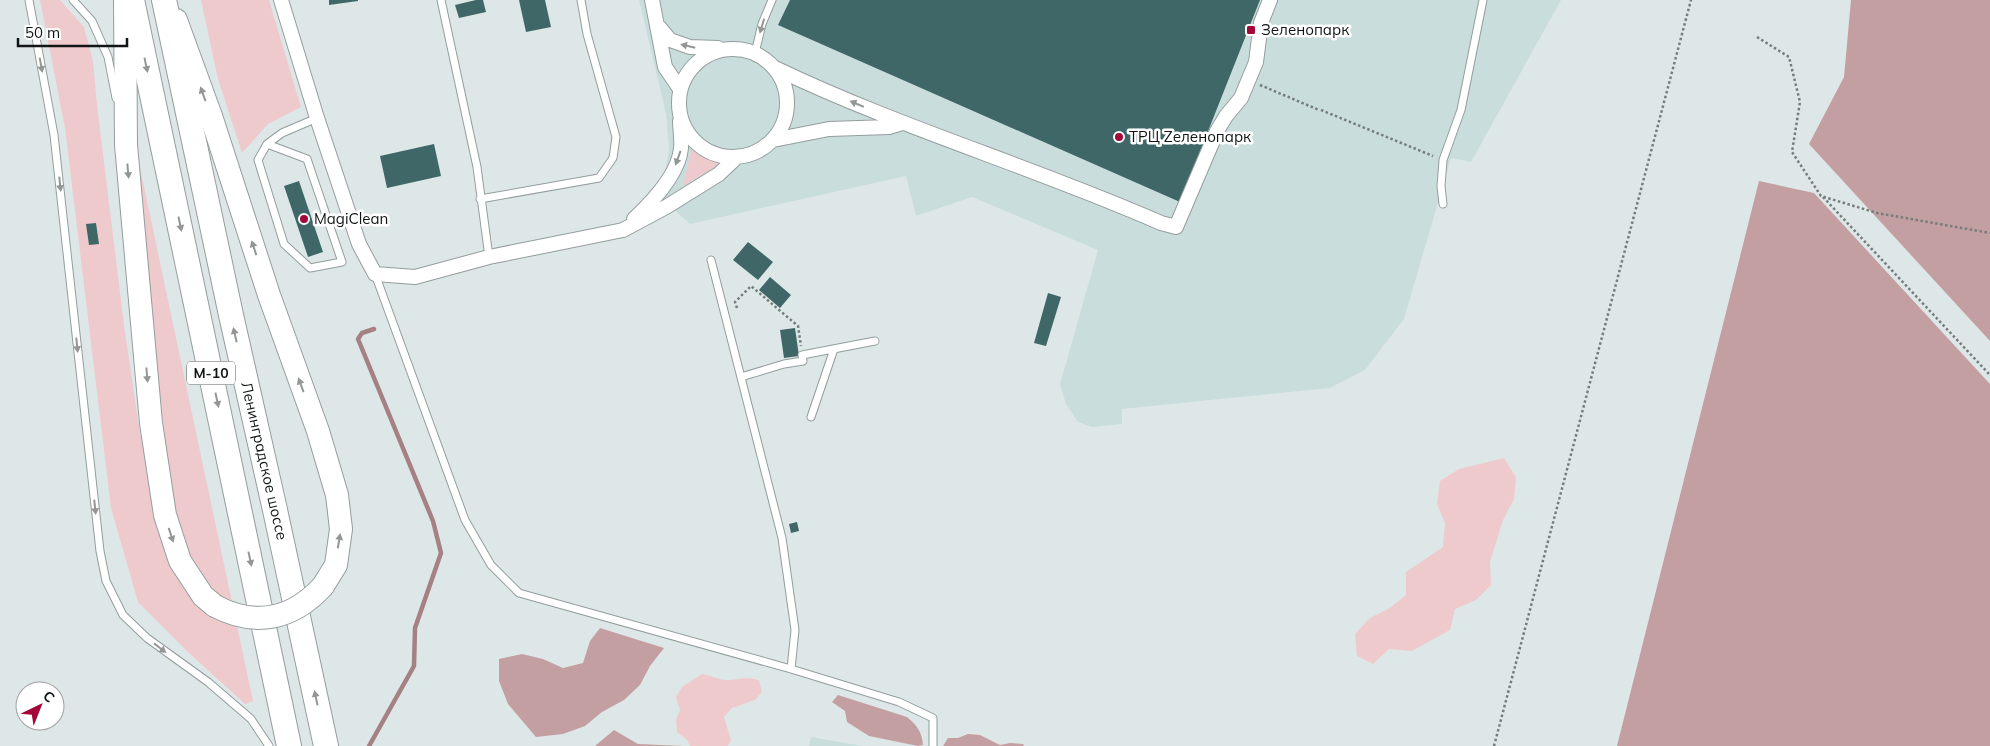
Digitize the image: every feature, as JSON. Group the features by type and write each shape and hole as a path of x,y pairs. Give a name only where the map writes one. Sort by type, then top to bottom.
{"highway":[{"name":"М-10","path":"132,0 289,746"},
{"name":"Ленинградское шоссе","path":"164,0 326,746"}],"main road":[{"path":"125,0 126,145 151,423 165,515 180,561 203,596 215,606 231,614 250,618 272,617 295,609 312,598 323,586 336,565 341,528 337,495 318,431 269,295 211,116 169,0"}],"street":[{"path":"281,0 317,118 359,244 375,274 415,277 489,257 623,230 666,207 720,174 737,157"},
{"path":"652,0 665,67 680,90"},
{"path":"657,24 670,40 690,47 742,49 755,53 775,68 806,83 902,123 1176,228 1217,131 1226,116 1241,98 1256,62 1261,23 1270,0"},
{"path":"623,230 653,201 673,170 681,149 680,90 690,70 707,55 728,49"},
{"path":"679,110 686,129 699,145 717,155 737,157 757,152 773,140 784,124 788,104 785,85 775,68"},
{"path":"773,140 829,129 888,127 902,123"}],"lane":[{"path":"29,0 54,136 100,551 106,581 123,615 147,638 208,682 251,718 269,746"},
{"path":"73,0 92,21 108,57 126,145"},
{"path":"441,0 476,167 489,257"},
{"path":"480,199 599,178 613,158 616,136 587,34 581,0"},
{"path":"755,53 762,24 772,0"},
{"path":"1443,204 1440,186 1443,160 1461,110 1483,0"},
{"path":"267,144 307,159 342,262 310,268 284,244 258,160 267,144 282,134 317,118"},
{"path":"711,260 782,538 795,630 791,669"},
{"path":"375,274 465,520 491,565 519,593 791,669 899,702 933,718 933,746"},
{"path":"741,378 784,364 803,361 802,355 875,340"},
{"path":"812,418 834,349"}],"path":[{"path":"1494,746 1691,0"},
{"path":"1757,37 1790,57 1800,102 1792,152 1822,196 1990,375"},
{"path":"1252,82 1443,160"},
{"path":"1822,196 1877,213 1990,233"},
{"path":"737,308 735,302 751,286 798,326 802,355"}],"shaded area":[{"path":"40,0 60,0 84,27 93,61 124,325 139,427 158,522 187,557 174,511 162,422 136,149 253,701 245,704 190,654 138,602 111,508 65,128"},
{"path":"201,0 269,0 301,107 268,124 242,153 218,79"},
{"path":"639,0 1561,0 1471,162 1451,158 1404,319 1365,370 1330,388 1122,409 1122,424 1092,427 1078,422 1066,404 1060,384 1098,250 972,197 916,216 906,176 690,224 653,191 665,174 669,149 666,114"},
{"path":"1851,0 1990,0 1990,341 1809,144 1844,77"},
{"path":"692,148 720,164 683,186"},
{"path":"1759,181 1814,193 1990,384 1990,746 1617,746"},
{"path":"1504,458 1516,477 1514,499 1503,520 1490,562 1491,585 1476,600 1455,609 1450,630 1412,651 1389,649 1373,664 1357,656 1355,634 1370,618 1390,608 1406,595 1406,572 1443,547 1445,523 1437,504 1440,481 1459,469"},
{"path":"600,628 664,648 650,666 640,685 624,700 602,712 585,726 563,734 536,737 508,704 499,681 499,659 522,654 543,659 563,668 583,663 590,641"},
{"path":"702,674 724,680 746,678 759,680 762,692 755,700 732,708 724,717 731,740 728,746 690,746 687,740 677,732 676,720 680,710 676,697 682,687"},
{"path":"838,695 907,717 918,729 923,745 918,746 869,736 847,722 845,711 832,702"},
{"path":"614,730 638,744 684,746 595,746"},
{"path":"968,734 980,735 1000,745 1010,743 1023,744 1024,746 943,746 948,738 958,738"},
{"path":"811,737 863,746 809,746"}],"building":[{"path":"329,0 358,0 358,1 329,5"},
{"path":"483,0 486,12 459,18 455,5"},
{"path":"519,0 545,0 551,27 526,32"},
{"name":"ТРЦ Zеленопарк","path":"790,0 1260,0 1180,202 778,25"},
{"path":"434,144 441,176 387,188 380,156"},
{"name":"MagiClean","path":"299,181 323,252 308,257 284,186"},
{"path":"96,223 99,244 89,245 86,224"},
{"path":"748,242 773,262 758,280 733,260"},
{"path":"770,277 791,295 780,308 759,290"},
{"path":"1048,293 1061,297 1046,346 1034,343"},
{"path":"795,328 799,356 784,358 780,330"},
{"path":"797,522 799,531 791,533 789,524"}],"waterway":[{"path":"369,746 414,666 415,628 441,553 433,521 358,339 362,333 374,329"}],"place":[{"name":"Зеленопарк","path":"1251,30"},
{"name":"ТРЦ Zеленопарк","path":"1119,137"},
{"name":"MagiClean","path":"304,219"}]}
